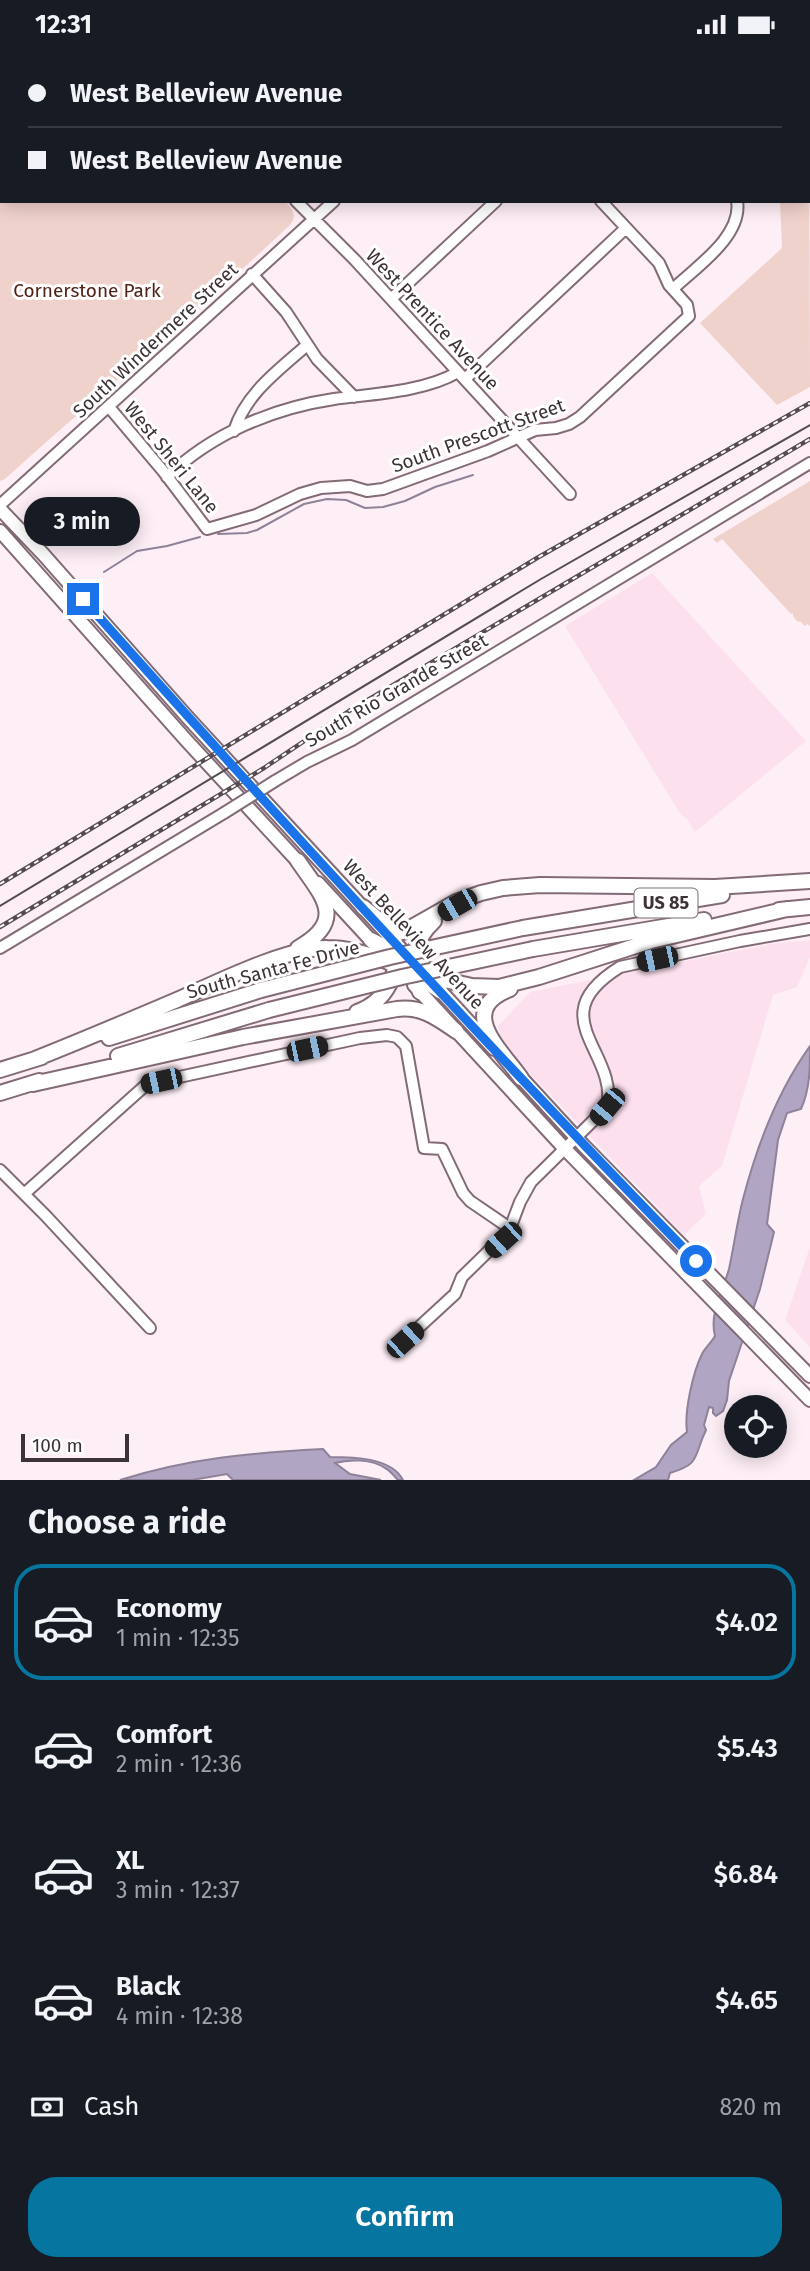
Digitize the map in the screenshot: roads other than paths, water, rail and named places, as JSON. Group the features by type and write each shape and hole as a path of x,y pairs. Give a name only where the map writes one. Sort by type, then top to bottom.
{"highway":[{"path":"285,956 316,937 326,918 324,901 298,861"},
{"path":"363,907 389,928 402,932 467,898 518,886 715,887 810,881"},
{"name":"South Santa Fe Drive","path":"0,1070 261,990 390,957 523,928 810,881"},
{"path":"420,992 414,969 419,939 425,929 435,919 481,894 518,886"},
{"name":"South Santa Fe Drive","path":"0,1093 268,1010 402,977 624,932 810,907"},
{"path":"414,969 472,986 499,986 539,977 651,941 787,909"},
{"path":"371,940 396,954 440,991"},
{"path":"35,1059 285,956 313,948 396,954"},
{"path":"329,1021 367,1008 377,1001 390,984 396,954"},
{"path":"521,1078 488,1033 483,1017 487,1005 497,995 539,977"},
{"path":"33,1084 125,1062 411,1007 424,1011 456,1031"}],"main road":[{"name":"West Belleview Avenue","path":"0,507 189,719 363,907 420,992 565,1149 810,1400"},
{"name":"West Belleview Avenue","path":"0,531 186,740 371,940"},
{"name":"West Belleview Avenue","path":"396,954 414,969"},
{"name":"West Belleview Avenue","path":"440,991 576,1138 810,1376"}],"street":[{"name":"West Prentice Avenue","path":"298,203 391,299 570,494"},
{"name":"South Windermere Street","path":"0,507 332,203"},
{"path":"391,299 494,203"},
{"path":"603,203 659,263 673,289 730,235 737,217 737,203"},
{"path":"167,477 196,451 234,431 295,406 377,396 461,375 626,228"},
{"path":"252,274 286,312 327,371 354,397"},
{"name":"South Prescott Street","path":"206,529 256,515 300,494 321,488 350,486 366,491 383,489 488,451 535,430 569,424 580,417 689,316 687,305 673,289"},
{"path":"234,431 249,400 307,345"},
{"name":"West Sheri Lane","path":"109,407 206,529"},
{"name":"South Rio Grande Street","path":"0,948 307,762 352,740 810,463"},
{"path":"405,1340 454,1294 462,1277 503,1240 531,1182 607,1107 606,1079 584,1031 584,1007 591,991 605,976 620,967 810,929"},
{"path":"24,1194 147,1084 360,1038 387,1035 397,1037 406,1046 424,1148 442,1149 463,1193 510,1229"},
{"path":"0,1170 150,1328"}],"waterway":[{"path":"218,534 257,530 304,504 327,499 346,500 365,508 383,507 473,475"},
{"path":"104,572 137,551 200,537"}],"tram line":[{"path":"0,906 541,579 810,425"}],"railway":[{"path":"0,884 537,558 810,403"},
{"path":"0,927 264,768 349,711 810,439"}],"park label":[{"name":"Cornerstone Park","path":"87,290"}]}
